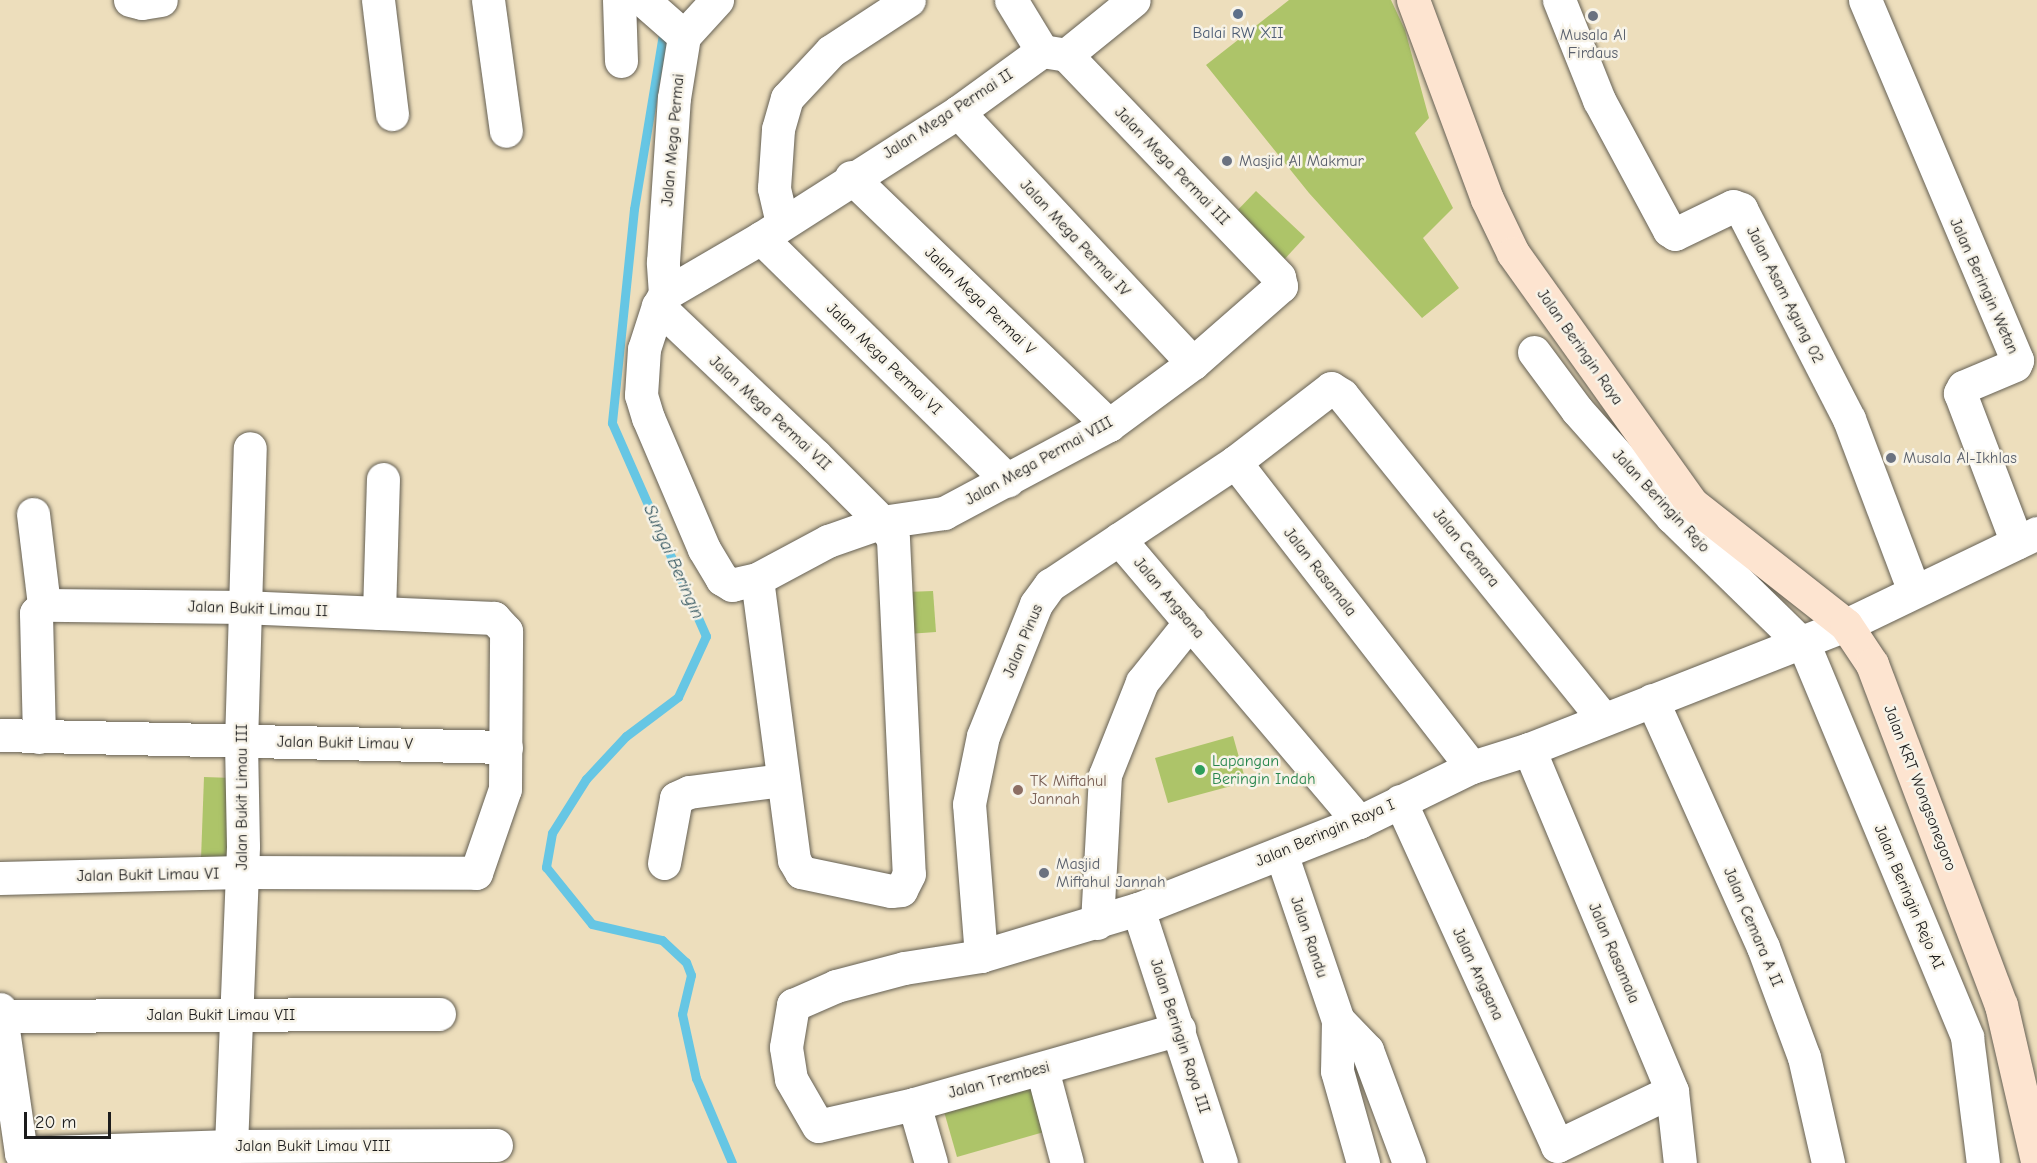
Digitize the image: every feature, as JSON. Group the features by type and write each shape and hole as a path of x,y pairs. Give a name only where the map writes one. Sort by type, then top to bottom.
{"street":[{"path":"130,0 142,3 161,0"},
{"path":"378,0 392,114"},
{"path":"488,0 506,131"},
{"path":"619,0 621,61"},
{"path":"643,0 684,36 717,0"},
{"path":"662,300 771,231 778,129 787,98 831,51 909,0"},
{"name":"Jalan Mega Permai III","path":"1011,0 1054,53 1279,277"},
{"name":"Jalan Mega Permai II","path":"771,231 850,177 1054,53 1134,0"},
{"name":"Jalan Beringin Raya","path":"1413,0 1487,199 1513,253 1691,503 1846,625"},
{"name":"Jalan Asam Agung 02","path":"1559,0 1599,100 1669,230 1675,234 1733,206 1741,209 1849,419 1914,591"},
{"name":"Jalan Beringin Wetan","path":"1865,0 2017,360 2015,365 1963,387 1960,393 2027,538"},
{"name":"Jalan Mega Permai","path":"662,300 674,98 684,36"},
{"name":"Jalan Mega Permai IV","path":"958,112 1193,363"},
{"name":"Jalan Mega Permai V","path":"850,177 1109,425"},
{"name":"Jalan Mega Permai VI","path":"771,231 1008,481"},
{"name":"Jalan Mega Permai VIII","path":"662,300 640,376 648,418 714,568 722,579 732,585 757,579 828,541 882,522 944,513 1008,481 1109,425 1193,363 1276,294 1281,286 1279,277"},
{"name":"Jalan Mega Permai VII","path":"662,300 882,522"},
{"name":"Jalan Beringin Rejo","path":"1534,352 1577,410 1672,517 1800,640"},
{"name":"Jalan Cemara","path":"1324,391 1331,388 1342,395 1603,718"},
{"name":"Jalan Pinus","path":"981,956 969,804 983,736 1036,604 1050,585 1234,462 1324,391"},
{"name":"Jalan Bukit Limau III","path":"231,1146 241,872 241,743 247,607 250,448"},
{"name":"Jalan Rasamala","path":"1234,462 1472,767"},
{"path":"380,613 382,478"},
{"path":"33,514 44,606 36,613 39,737"},
{"path":"757,579 773,683 781,780 790,849 801,872 891,891 901,890 909,874 898,628 893,539 882,522"},
{"path":"1846,625 2027,538"},
{"name":"Jalan Angsana","path":"1119,539 1359,822"},
{"name":"Jalan Bukit Limau II","path":"44,606 247,607 494,618 506,631 505,789 476,873"},
{"path":"1097,923 1105,775 1142,682 1190,622"},
{"name":"Jalan Beringin Raya I","path":"818,1126 791,1079 786,1047 793,1005 836,986 870,977 981,956 1138,909 1359,822 1472,767 1529,749 1800,640 1846,625"},
{"name":"Jalan KRT Wongsonegoro","path":"1846,625 1872,664 2001,1005 2028,1097 2037,1161"},
{"name":"Jalan Beringin Rejo AI","path":"1800,640 1967,1037 1983,1163"},
{"name":"Jalan Cemara A II","path":"1652,700 1763,947 1804,1057 1827,1163"},
{"name":"Jalan Bukit Limau V","path":"0,735 241,743 318,741 507,747"},
{"name":"Jalan Rasamala","path":"1529,749 1672,1091 1680,1163"},
{"path":"664,862 676,798 683,793 781,780"},
{"name":"Jalan Angsana","path":"1400,801 1556,1154"},
{"name":"Jalan Randu","path":"1281,853 1338,1020 1337,1071 1363,1163"},
{"name":"Jalan Bukit Limau VI","path":"0,878 241,872 476,873"},
{"name":"Jalan Beringin Raya III","path":"1138,909 1221,1163"},
{"path":"1,1012 16,1158"},
{"name":"Jalan Bukit Limau VII","path":"1,1012 440,1014"},
{"name":"Jalan Randu","path":"1338,1020 1367,1050 1409,1163"},
{"name":"Jalan Trembesi","path":"818,1126 914,1104 1179,1029"},
{"path":"1042,1069 1067,1163"},
{"path":"1556,1154 1672,1091"},
{"path":"914,1104 931,1163"},
{"name":"Jalan Bukit Limau VIII","path":"16,1158 231,1146 436,1154 496,1145"}],"green space":[{"path":"1289,0 1391,0 1405,30 1429,118 1415,133 1453,208 1423,238 1459,288 1422,318 1309,193 1206,65"},
{"path":"1256,191 1305,237 1281,263 1231,217"},
{"path":"933,591 936,632 908,634 906,592"},
{"name":"Lapangan Beringin Indah","path":"1233,736 1246,782 1168,803 1155,758"},
{"path":"204,777 233,778 231,860 201,859"},
{"path":"1030,1084 1044,1132 957,1157 943,1108"}],"waterway":[{"name":"Sungai Beringin","path":"663,34 634,209 612,423 706,636 678,697 626,736 586,779 552,833 546,867 592,924 662,940 686,962 691,975 682,1014 696,1078 732,1163"}],"place":[{"name":"Balai RW XII","path":"1238,14"},
{"name":"Musala Al Firdaus","path":"1593,16"},
{"name":"Masjid Al Makmur","path":"1227,161"},
{"name":"Musala Al-Ikhlas","path":"1891,458"},
{"name":"Lapangan Beringin Indah","path":"1200,770"},
{"name":"TK Miftahul Jannah","path":"1018,790"},
{"name":"Masjid Miftahul Jannah","path":"1044,873"}]}
